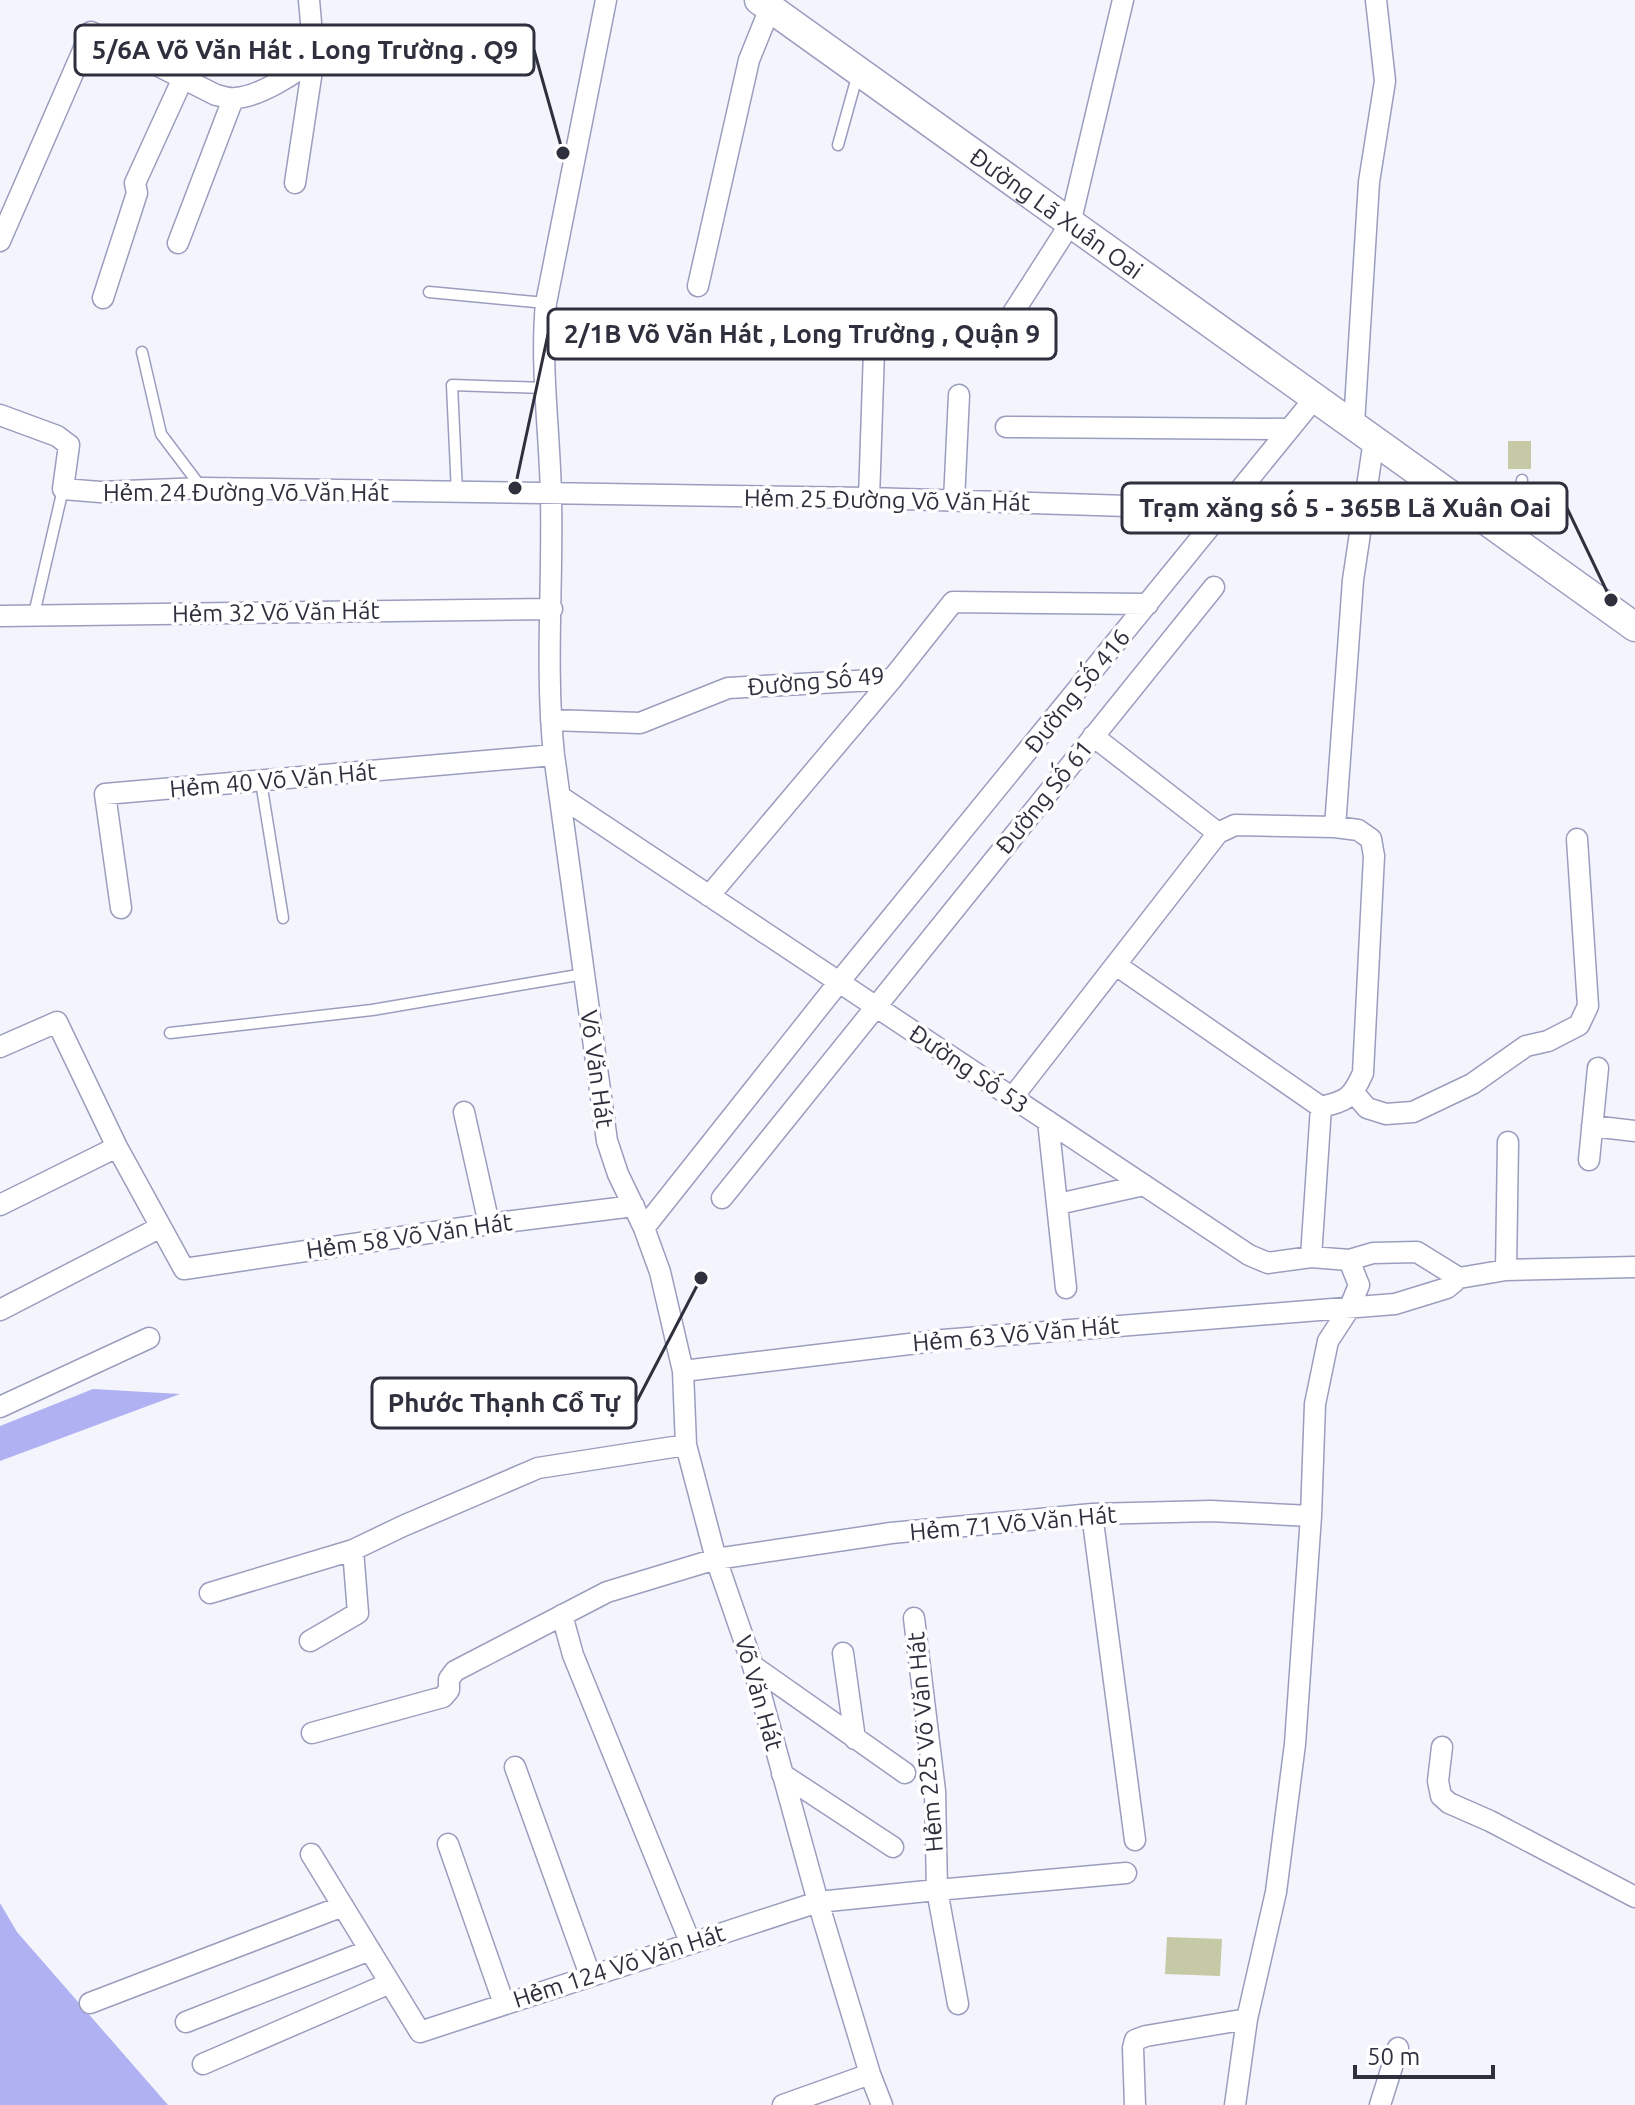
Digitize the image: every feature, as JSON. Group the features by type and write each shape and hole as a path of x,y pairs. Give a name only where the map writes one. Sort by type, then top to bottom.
{"main road":[{"name":"Đường Lã Xuân Oai","path":"764,4 1635,627"}],"street":[{"path":"295,183 314,57 309,0"},
{"name":"Võ Văn Hát","path":"606,0 546,303 542,346 551,495 551,720 554,755 607,1141 660,1272 683,1371 686,1445 716,1559 753,1666 818,1902 882,2105"},
{"path":"995,341 1070,224 1123,0"},
{"path":"1335,827 1364,432 1369,182 1385,81 1376,0"},
{"path":"698,286 764,4"},
{"path":"0,241 91,32 216,95 233,99 251,94 302,69 314,57"},
{"path":"103,298 137,193 135,183 183,78"},
{"path":"178,243 233,99"},
{"path":"869,498 874,351"},
{"path":"954,501 959,395"},
{"name":"Đường Số 416","path":"644,1228 839,982 1314,399"},
{"path":"0,415 57,436 69,445 63,489"},
{"path":"1006,427 1288,429"},
{"name":"Hẻm 24 Đường Võ Văn Hát","path":"63,489 100,492 203,488 551,495"},
{"name":"Hẻm 25 Đường Võ Văn Hát","path":"551,495 869,498 1224,509"},
{"name":"Đường Số 61","path":"722,1198 1214,587"},
{"name":"Đường Số 49","path":"551,720 640,723 728,688 892,679 953,602 1148,604"},
{"name":"Hẻm 32 Võ Văn Hát","path":"0,616 552,609"},
{"path":"709,896 892,679"},
{"path":"1093,736 1218,833"},
{"name":"Hẻm 40 Võ Văn Hát","path":"121,908 105,794 554,755"},
{"name":"Đường Số 53","path":"561,797 1249,1255 1268,1263 1311,1257 1349,1260 1373,1253 1417,1252 1459,1278"},
{"path":"1012,1098 1218,833 1235,825 1335,827 1358,830 1371,839 1374,856 1363,1073 1354,1093 1337,1103 1321,1107 1116,965"},
{"path":"1354,1093 1367,1108 1386,1114 1413,1112 1472,1084 1526,1046 1548,1041 1579,1025 1588,1006 1577,839"},
{"path":"0,1047 57,1022 117,1147 161,1227 0,1310"},
{"path":"1589,1160 1598,1068"},
{"path":"1311,1257 1321,1107"},
{"path":"464,1112 489,1224"},
{"path":"1048,1121 1066,1288"},
{"path":"1592,1126 1635,1131"},
{"path":"1506,1270 1508,1142"},
{"path":"0,1205 117,1147"},
{"path":"1058,1204 1144,1185"},
{"name":"Hẻm 58 Võ Văn Hát","path":"161,1227 184,1269 634,1206"},
{"path":"1235,2105 1247,2019 1276,1892 1295,1744 1311,1516 1315,1404 1328,1341 1349,1309 1359,1285 1349,1260"},
{"name":"Hẻm 63 Võ Văn Hát","path":"683,1371 943,1340 1395,1304 1447,1288 1459,1278 1506,1270 1635,1267"},
{"path":"0,1407 149,1338"},
{"path":"210,1593 353,1550 538,1468 686,1445"},
{"name":"Hẻm 71 Võ Văn Hát","path":"312,1733 443,1697 449,1690 449,1679 455,1671 607,1592 716,1559 891,1533 1092,1514 1211,1511 1311,1516"},
{"path":"1092,1514 1135,1840"},
{"path":"310,1641 358,1613 353,1550"},
{"path":"562,1615 573,1655 690,1942"},
{"name":"Hẻm 225 Võ Văn Hát","path":"914,1618 935,1791 937,1890 958,2004"},
{"path":"843,1653 855,1739"},
{"path":"753,1666 905,1773"},
{"path":"1442,1747 1438,1781 1441,1796 1449,1803 1490,1821 1635,1897"},
{"path":"515,1767 590,1975"},
{"path":"782,1774 893,1847"},
{"path":"448,1844 504,2004"},
{"path":"203,2064 390,1983 311,1854"},
{"path":"818,1902 1126,1873"},
{"name":"Hẻm 124 Võ Văn Hát","path":"390,1983 420,2032 818,1902"},
{"path":"90,2003 343,1906"},
{"path":"186,2022 370,1950"},
{"path":"1135,2105 1135,2040 1247,2019"},
{"path":"1380,2105 1398,2048"},
{"path":"783,2105 870,2074"}],"lane":[{"path":"838,145 859,70"},
{"path":"429,292 546,303"},
{"path":"142,352 161,434 203,488"},
{"path":"457,493 452,385 544,388"},
{"path":"1517,540 1522,480"},
{"path":"34,614 63,489"},
{"path":"261,782 283,918"},
{"path":"170,1033 372,1010 584,974"}],"water":[{"path":"93,1389 180,1394 0,1461 0,1426"},
{"path":"0,1903 17,1932 168,2105 0,2105"}],"building":[{"path":"1508,441 1531,441 1531,469 1508,469"},
{"path":"1167,1937 1222,1939 1220,1976 1165,1974"}],"place":[{"name":"5/6A Võ Văn Hát . Long Trường . Q9","path":"563,153"},
{"name":"2/1B Võ Văn Hát , Long Trường , Quận 9","path":"515,488"},
{"name":"Trạm xăng số 5 - 365B Lã Xuân Oai","path":"1611,600"},
{"name":"Phước Thạnh Cổ Tự","path":"701,1278"}]}
